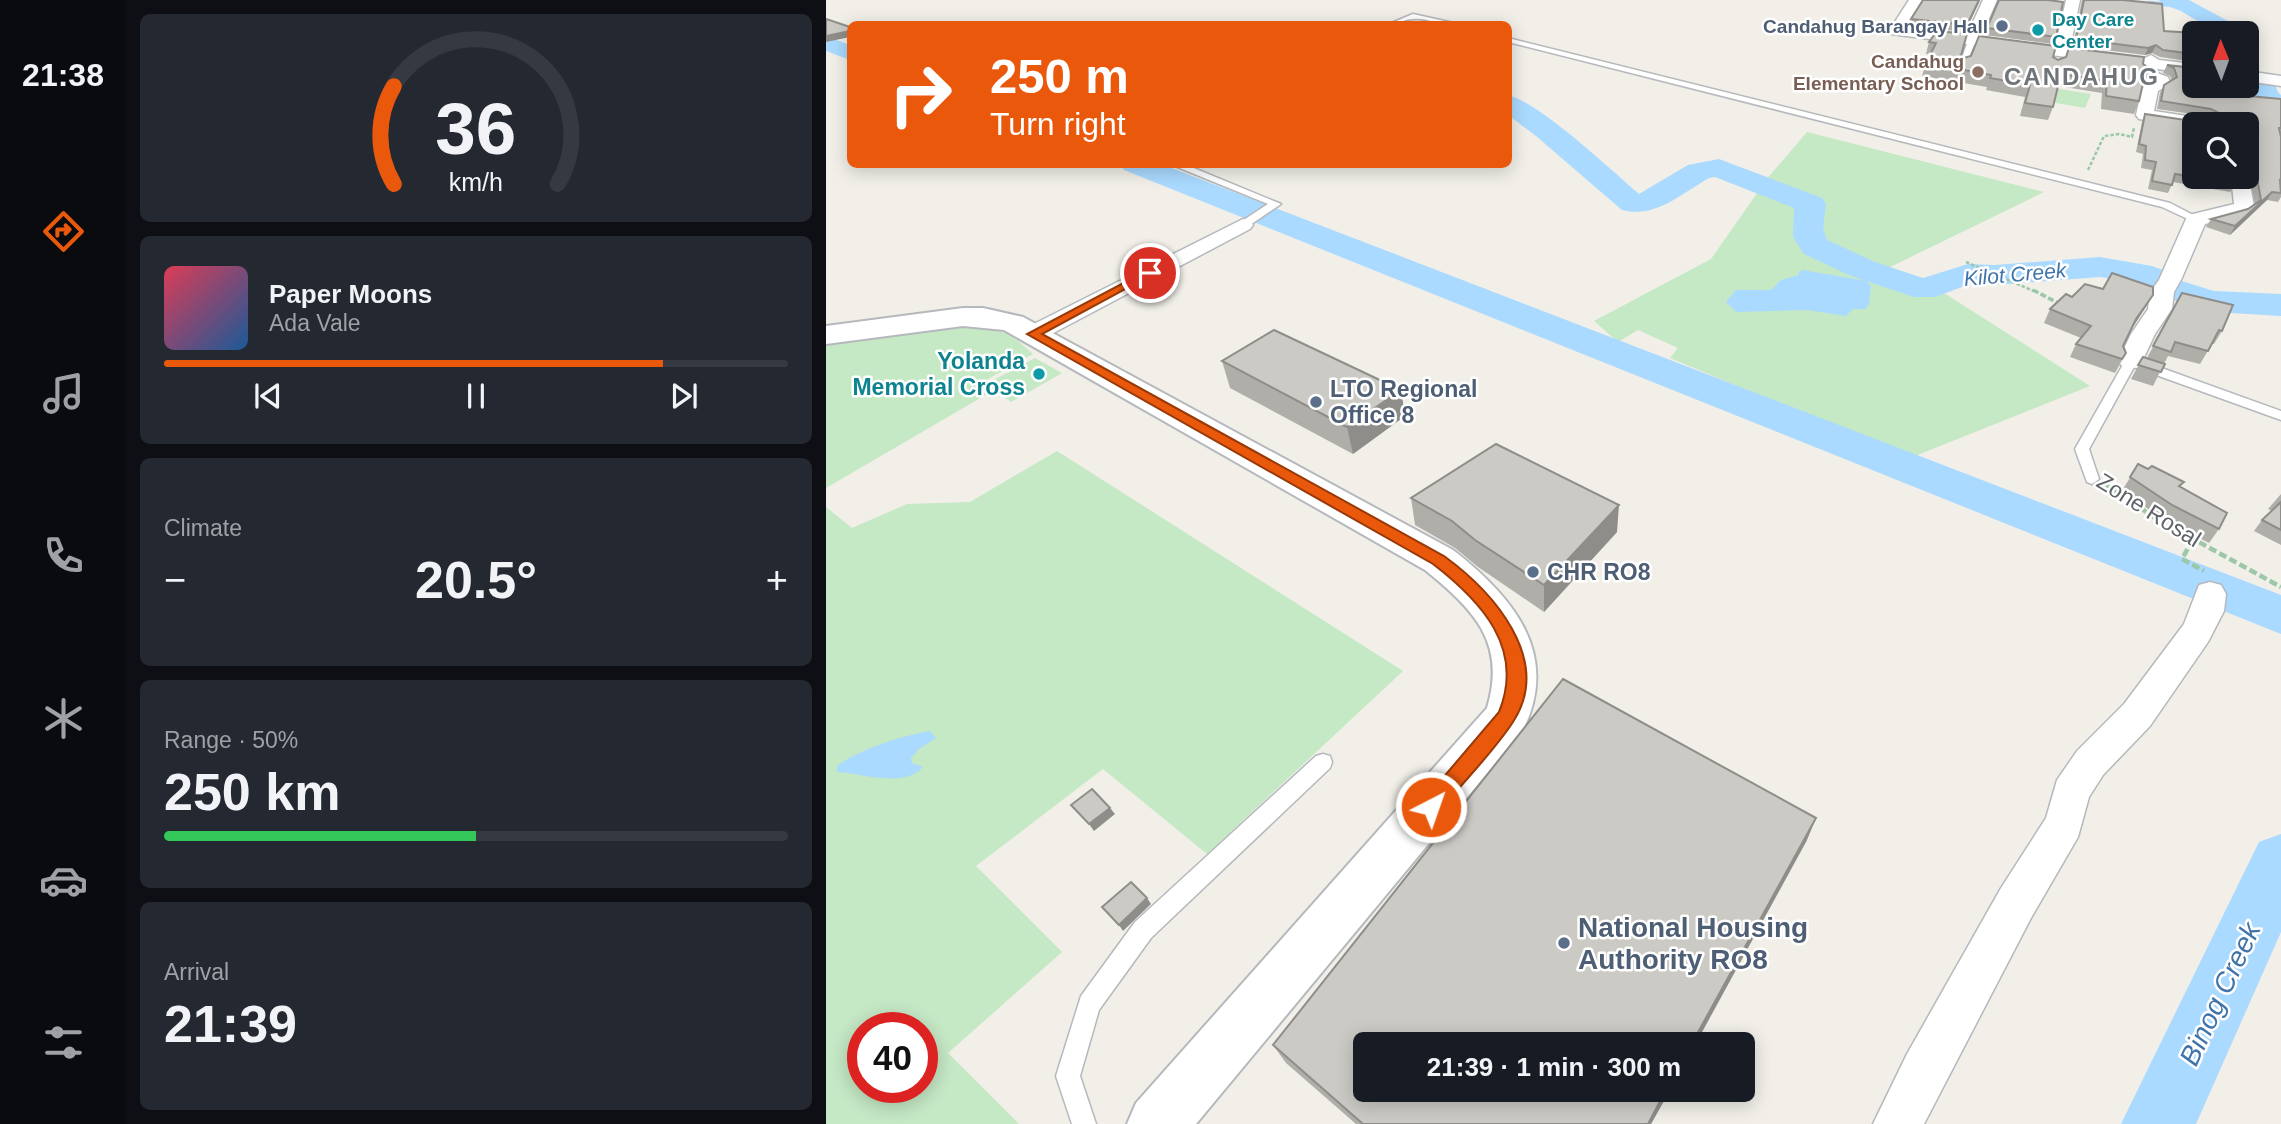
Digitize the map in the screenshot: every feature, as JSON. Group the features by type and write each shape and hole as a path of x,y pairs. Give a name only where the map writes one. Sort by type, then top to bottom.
{"street":[{"path":"1916,0 1896,30 1972,40 2059,58 2182,68"},
{"path":"1972,40 1990,0"},
{"path":"2053,1 2073,2 2059,58"},
{"path":"2150,41 2151,64 2148,75 2162,80 2164,84 2150,88 2146,115 2182,120"},
{"path":"2259,78 2281,81"},
{"path":"2196,219 2236,211 2244,206 2242,189"},
{"name":"Zone Rosal","path":"2131,361 2143,334 2160,309 2162,292 2170,280 2196,219"},
{"path":"1033,334 1243,225"},
{"path":"826,335 936,320 984,317 1013,323 1439,560 1468,582 1505,628 1513,651 1515,695 1507,717 1157,1124"},
{"path":"1898,1124 2016,903 2064,824 2071,792 2090,763 2137,715 2196,633 2207,611 2212,585"}],"lane":[{"path":"1400,21 1413,16 1434,21"},
{"path":"1961,67 1972,40"},
{"path":"1512,41 2166,205 2196,219"},
{"path":"1185,168 1274,201 1276,204 1273,207 1243,225"},
{"path":"2131,361 2281,416"},
{"name":"Zone Rosal","path":"2092,479 2082,449 2131,361"},
{"path":"1084,1124 1068,1076 1089,1004 1143,930 1323,762"}],"path":[{"path":"2081,183 2104,136 2132,137 2135,122 2146,115"},
{"path":"1966,262 2008,278 2071,309"},
{"name":"Zone Rosal","path":"2092,479 2281,587"},
{"path":"2193,539 2182,559 2212,585"}],"green space":[{"path":"2040,86 2091,94 2085,108 2033,99"},
{"path":"1807,132 2044,192 1882,271 1818,241 1821,204 1813,198 1766,180"},
{"path":"1760,189 1797,204 1800,244 1805,249 1892,288 1928,295 1944,293 2090,386 1910,458 1670,358 1678,348 1638,330 1618,342 1594,321 1711,259"},
{"path":"978,326 1010,334 1033,354 979,384 989,393 826,488 826,344"},
{"path":"1035,358 1062,373 1011,402 986,384"},
{"path":"1057,451 1403,671 1207,854 1103,769 976,866 1062,952 948,1053 1019,1124 826,1124 826,507 852,528 907,504 970,502"}],"water":[{"path":"1803,270 1866,281 1871,286 1869,304 1866,309 1853,309 1846,316 1807,310 1736,312 1726,302 1736,290 1771,290 1781,280 1799,275"},
{"path":"930,731 936,738 911,758 912,763 923,767 915,774 894,779 837,772 837,766 869,749"}],"building":[{"path":"1923,0 1979,0 1967,25 1911,19"},
{"path":"1999,0 2063,2 2056,37 1987,28"},
{"path":"2084,0 2162,4 2164,31 2182,32 2182,52 2163,50 2156,45 2148,48 2076,39"},
{"path":"826,19 847,26 847,32 826,36"},
{"path":"1937,31 1967,34 1960,59 1971,56 1979,36 2056,46 2053,57 2058,60 2066,57 2069,48 2144,57 2143,64 2152,70 2145,75 2139,101 2106,96 2107,81 2061,74 2053,107 2025,103 2030,85 1926,63 1936,43 1929,42"},
{"path":"2167,65 2182,67 2182,98 2281,99 2281,193 2272,192 2235,226 2211,219 2248,209 2261,200 2259,112 2217,112 2161,101 2164,85 2177,77 2174,68"},
{"path":"2145,114 2182,120 2182,175 2175,174 2172,185 2152,181 2156,162 2145,160 2146,146 2139,144"},
{"path":"2112,273 2153,287 2153,295 2136,319 2123,346 2126,353 2122,359 2076,344 2091,326 2050,309 2066,294 2072,297 2085,284 2103,289"},
{"path":"2182,293 2233,305 2222,331 2219,330 2208,351 2175,342 2171,352 2153,346"},
{"path":"1274,330 1401,390 1347,427 1222,361"},
{"path":"2143,357 2165,364 2161,372 2138,365"},
{"name":"CHR RO8","path":"1496,444 1619,505 1544,585 1475,540 1452,521 1411,498"},
{"path":"2138,464 2148,469 2152,466 2184,482 2179,486 2227,513 2219,529 2172,505 2130,477"},
{"path":"2281,502 2281,530 2262,520"},
{"name":"National Housing Authority RO8","path":"1563,679 1816,818 1698,1032 1353,1032 1353,1102 1660,1102 1648,1124 1363,1124 1273,1045"},
{"path":"1092,789 1110,808 1089,824 1071,805"},
{"path":"1131,882 1147,898 1119,925 1102,907"}],"waterway":[{"name":"Kilot Creek","path":"2169,0 2212,21"},
{"path":"2149,3 2185,6"},
{"path":"826,43 847,52"},
{"name":"Kilot Creek","path":"2262,80 2266,96 2281,106"},
{"name":"Kilot Creek","path":"1512,106 1546,130 1633,204 1656,198 1699,172 1719,168 1811,204 1808,233 1810,241 1816,247 1863,269 1914,286 1935,287 1968,274 1995,275 2078,267 2120,269 2159,280"},
{"path":"1144,168 2281,615"},
{"name":"Kilot Creek","path":"2176,289 2227,303 2281,305"},
{"name":"Binog Creek","path":"2158,1124 2281,863"}],"place":[{"name":"Candahug Barangay Hall","path":"2002,26"},
{"name":"Day Care Center","path":"2038,30"},
{"name":"Candahug Elementary School","path":"1978,72"},
{"name":"Yolanda Memorial Cross","path":"1039,374"},
{"name":"LTO Regional Office 8","path":"1316,402"},
{"name":"CHR RO8","path":"1533,572"},
{"name":"National Housing Authority RO8","path":"1564,943"}],"district":[{"name":"CANDAHUG","path":"2082,76"}],"route":[{"path":"1150,273 1033,334 1439,560 1468,582 1505,628 1513,651 1516,675 1515,695 1507,717 1431,807"}]}
